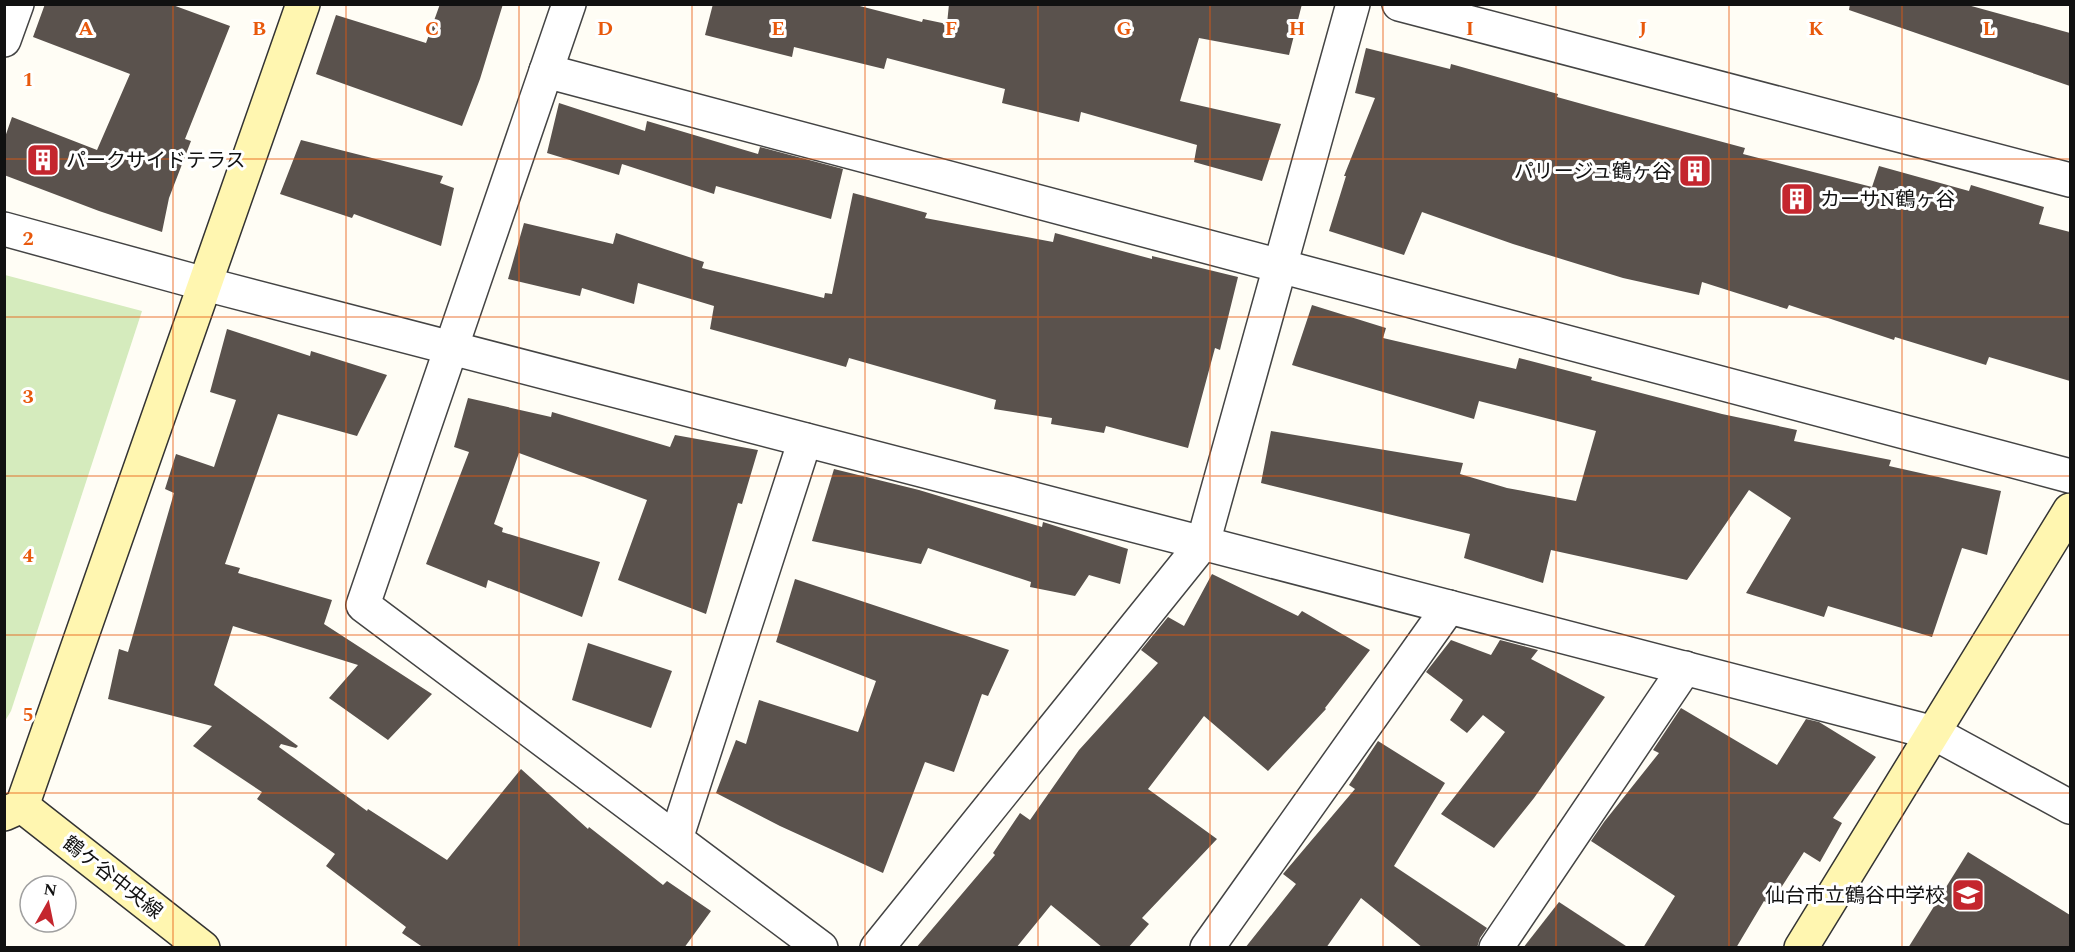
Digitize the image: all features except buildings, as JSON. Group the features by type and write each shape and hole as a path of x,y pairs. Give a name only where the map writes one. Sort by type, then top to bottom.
{"street":[{"path":"4,40 17,4"},
{"path":"13,810 205,284 303,4"},
{"path":"568,4 453,348 363,605 821,948"},
{"path":"877,948 1203,543 1353,4"},
{"path":"1399,4 2070,180"},
{"path":"546,71 2070,476"},
{"path":"4,229 205,284 1934,733 2070,807"},
{"path":"676,839 806,440"},
{"path":"1802,948 2070,510"},
{"path":"1207,948 1449,607"},
{"path":"1496,948 1684,669"},
{"name":"鶴ケ谷中央線","path":"13,810 203,948"}],"green space":[{"path":"5,275 142,311 11,711 5,721"}],"place":[{"name":"パークサイドテラス","path":"43,160"},
{"name":"パリージュ鶴ヶ谷","path":"1695,171"},
{"name":"カーサN鶴ヶ谷","path":"1797,199"},
{"name":"仙台市立鶴谷中学校","path":"1968,895"}]}
